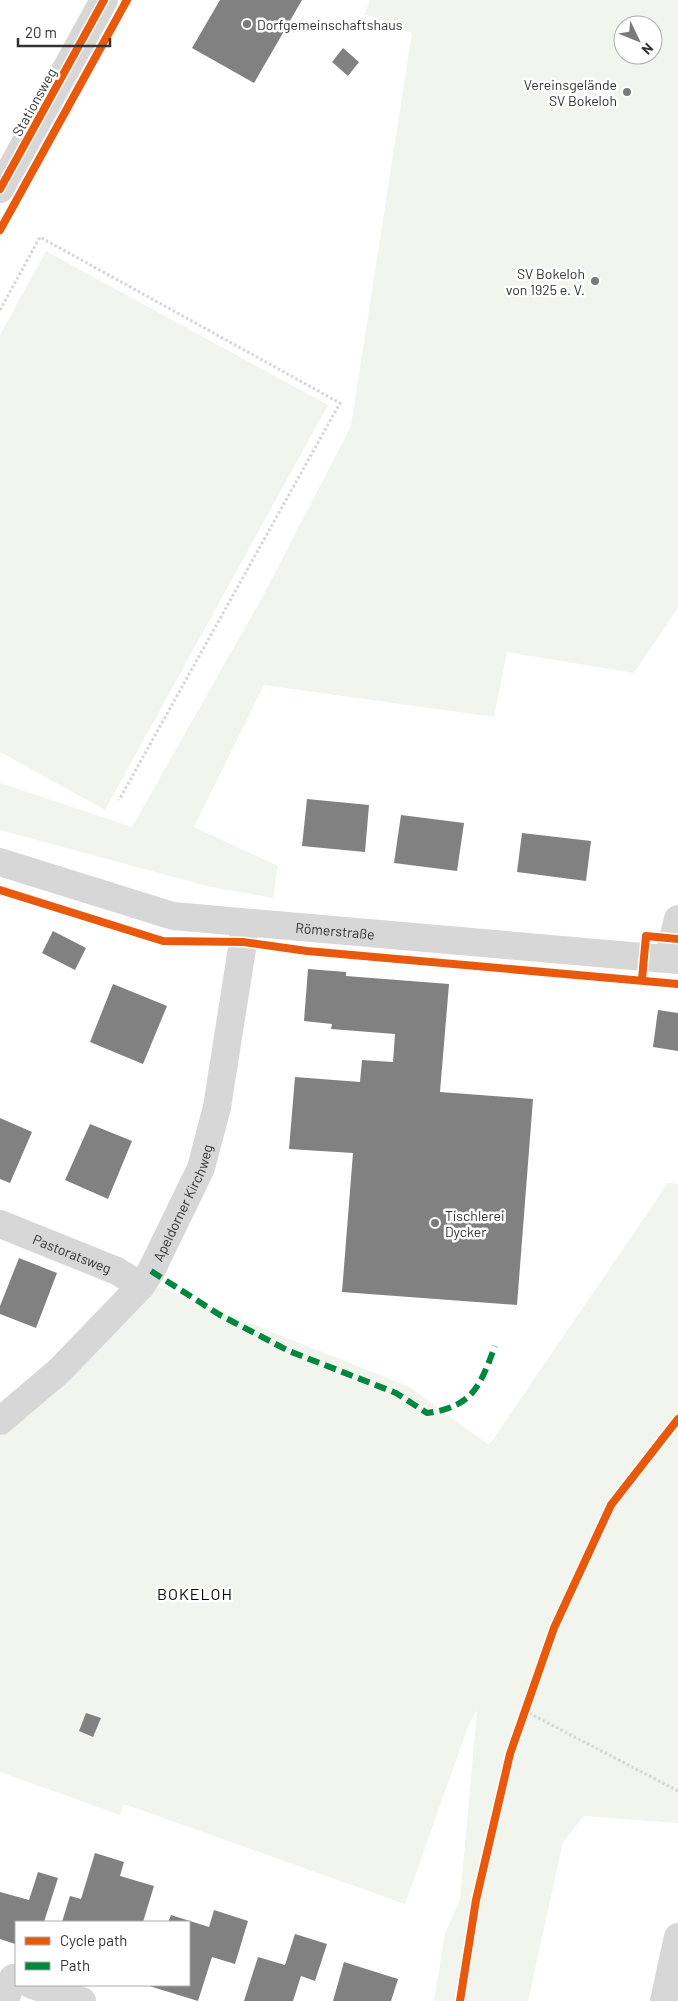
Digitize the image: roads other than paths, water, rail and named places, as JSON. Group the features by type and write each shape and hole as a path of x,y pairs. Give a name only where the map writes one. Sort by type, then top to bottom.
{"street":[{"name":"Stationsweg","path":"0,190 104,0"},
{"name":"Römerstraße","path":"0,862 173,916 673,959"},
{"path":"673,959 678,919"},
{"name":"Apeldorner Kirchweg","path":"0,1421 59,1371 141,1286 151,1271 201,1168 217,1107 243,942 244,923"},
{"name":"Pastoratsweg","path":"0,1224 117,1271 141,1286"},
{"path":"664,2001 678,1937"},
{"path":"24,1986 82,2001"}],"place":[{"name":"Dorfgemeinschaftshaus","path":"247,24"},
{"name":"Vereinsgelände SV Bokeloh","path":"627,92"},
{"name":"SV Bokeloh von 1925 e. V.","path":"595,281"},
{"name":"Tischlerei Dycker","path":"435,1223"}],"district":[{"name":"BOKELOH","path":"195,1593"}]}
